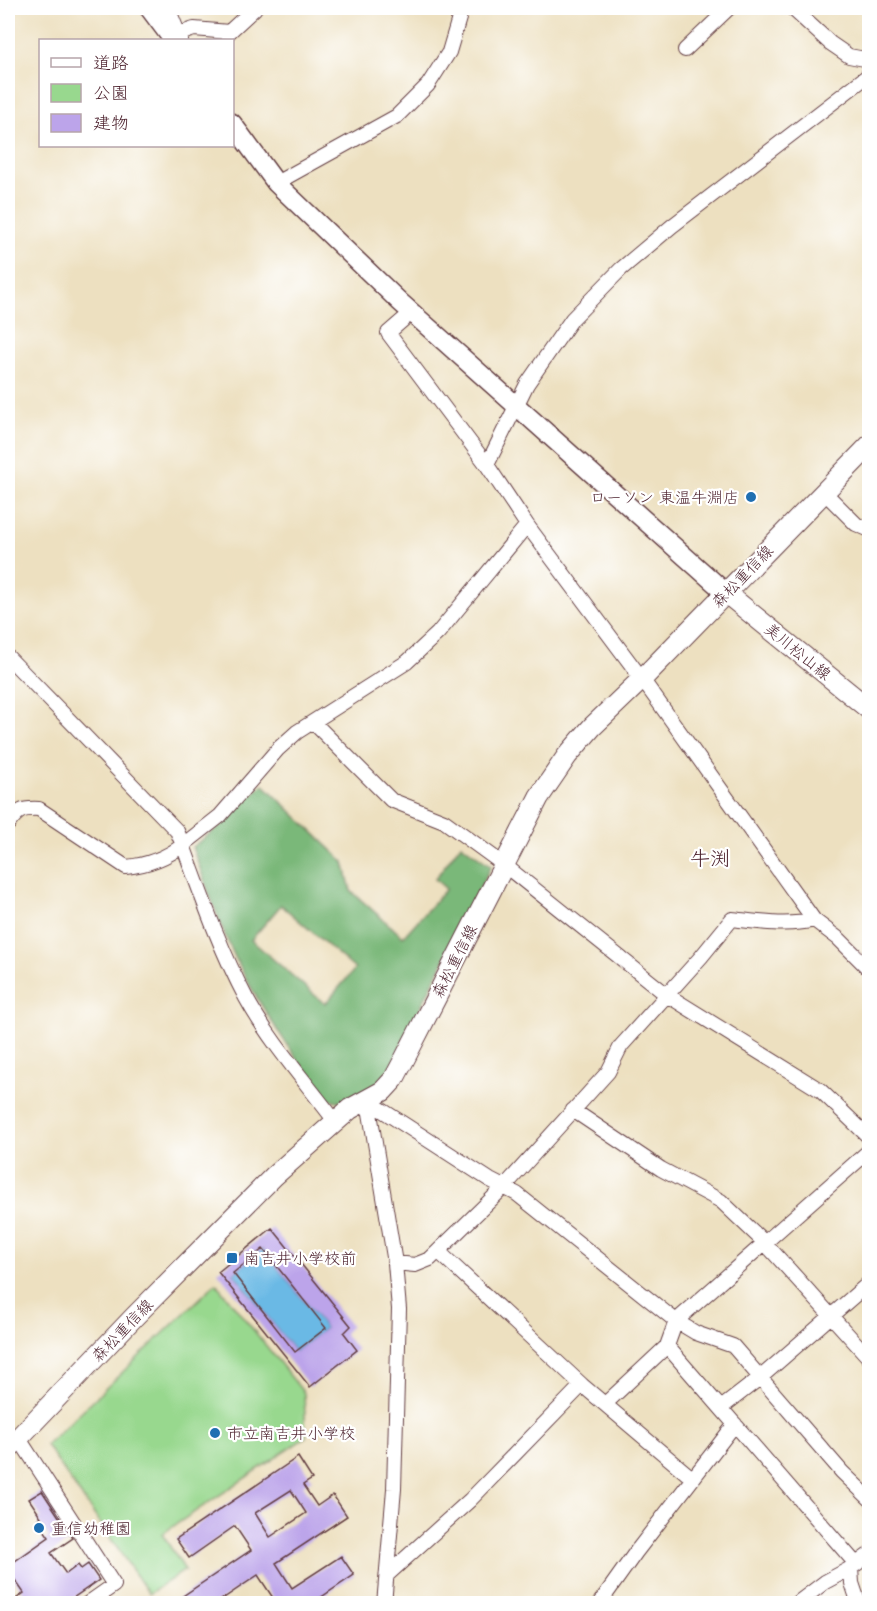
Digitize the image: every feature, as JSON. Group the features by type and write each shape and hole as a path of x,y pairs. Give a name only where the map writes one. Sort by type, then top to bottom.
{"main road":[{"name":"森松重信線","path":"13,1443 274,1176 335,1121 350,1109 383,1091 394,1079 538,797 567,756 592,727 642,679 870,445"},
{"name":"美川松山線","path":"726,593 870,710"}],"street":[{"path":"149,8 178,38"},
{"path":"168,8 178,38"},
{"path":"178,38 194,29 229,32 255,8"},
{"path":"276,183 397,116 428,86 450,52 462,8"},
{"path":"686,50 729,8"},
{"path":"792,8 830,43 849,56 870,60"},
{"path":"487,465 527,384 572,319 621,269 672,226 870,74"},
{"path":"234,126 276,183 411,313 726,593"},
{"path":"411,313 388,333 487,465 527,525 642,679 814,920 839,939 870,970"},
{"path":"824,492 856,524 870,530"},
{"path":"8,824 18,811 30,808 39,809 126,867 144,865 175,851 220,816 278,749 297,732 349,701 415,655 438,633 527,525"},
{"path":"8,657 177,831 221,947 247,999 273,1039 335,1121"},
{"path":"313,722 391,801 444,821 503,864 667,995 820,1090 870,1138"},
{"path":"395,1263 415,1265 430,1259 504,1187 608,1072 621,1046 732,919 773,924 814,920"},
{"path":"368,1101 480,1174 517,1194 676,1321 696,1333 733,1346 843,1472 870,1499"},
{"path":"368,1101 395,1263 399,1309 394,1489 384,1604"},
{"path":"573,1110 661,1169 721,1201 764,1242 870,1359"},
{"path":"605,1404 667,1346 676,1321 870,1150"},
{"path":"439,1252 582,1385 692,1478"},
{"path":"721,1408 761,1377 870,1282"},
{"path":"667,1346 854,1566 852,1583 859,1604"},
{"path":"387,1575 470,1500 582,1385"},
{"path":"599,1604 735,1424"},
{"path":"13,1443 114,1585 87,1604"},
{"path":"796,1604 825,1581 854,1566 870,1554"}],"green space":[{"path":"263,784 344,862 351,891 403,937 446,889 435,879 461,844 491,866 389,1071 376,1085 345,1102 325,1099 260,1004 228,942 192,847 219,827","holes":["281,905 355,969 325,1004 251,940"]},
{"path":"216,1283 304,1393 306,1437 162,1534 185,1570 149,1594 46,1445"}],"water":[{"path":"263,1249 326,1328 295,1352 233,1273"}],"building":[{"path":"272,1228 351,1326 344,1333 357,1350 310,1387 218,1272","holes":["263,1249 326,1328 295,1352 233,1273"]},
{"path":"298,1457 312,1479 303,1485 317,1506 333,1495 347,1516 276,1563 292,1588 341,1556 354,1575 311,1604 277,1604 258,1575 215,1604 171,1604 251,1550 235,1526 189,1558 176,1539","holes":["291,1490 306,1513 270,1537 255,1513"]},
{"path":"42,1491 73,1538 51,1553 66,1574 78,1565 81,1569 88,1564 99,1580 64,1604 9,1604 24,1593 8,1570 8,1566 49,1537 37,1520 41,1517 29,1499"}],"place":[{"name":"ローソン 東温牛淵店","path":"751,497"},
{"name":"南吉井小学校前","path":"232,1258"},
{"name":"市立南吉井小学校","path":"215,1433"},
{"name":"重信幼稚園","path":"39,1528"}],"district":[{"name":"牛渕","path":"710,858"}]}
